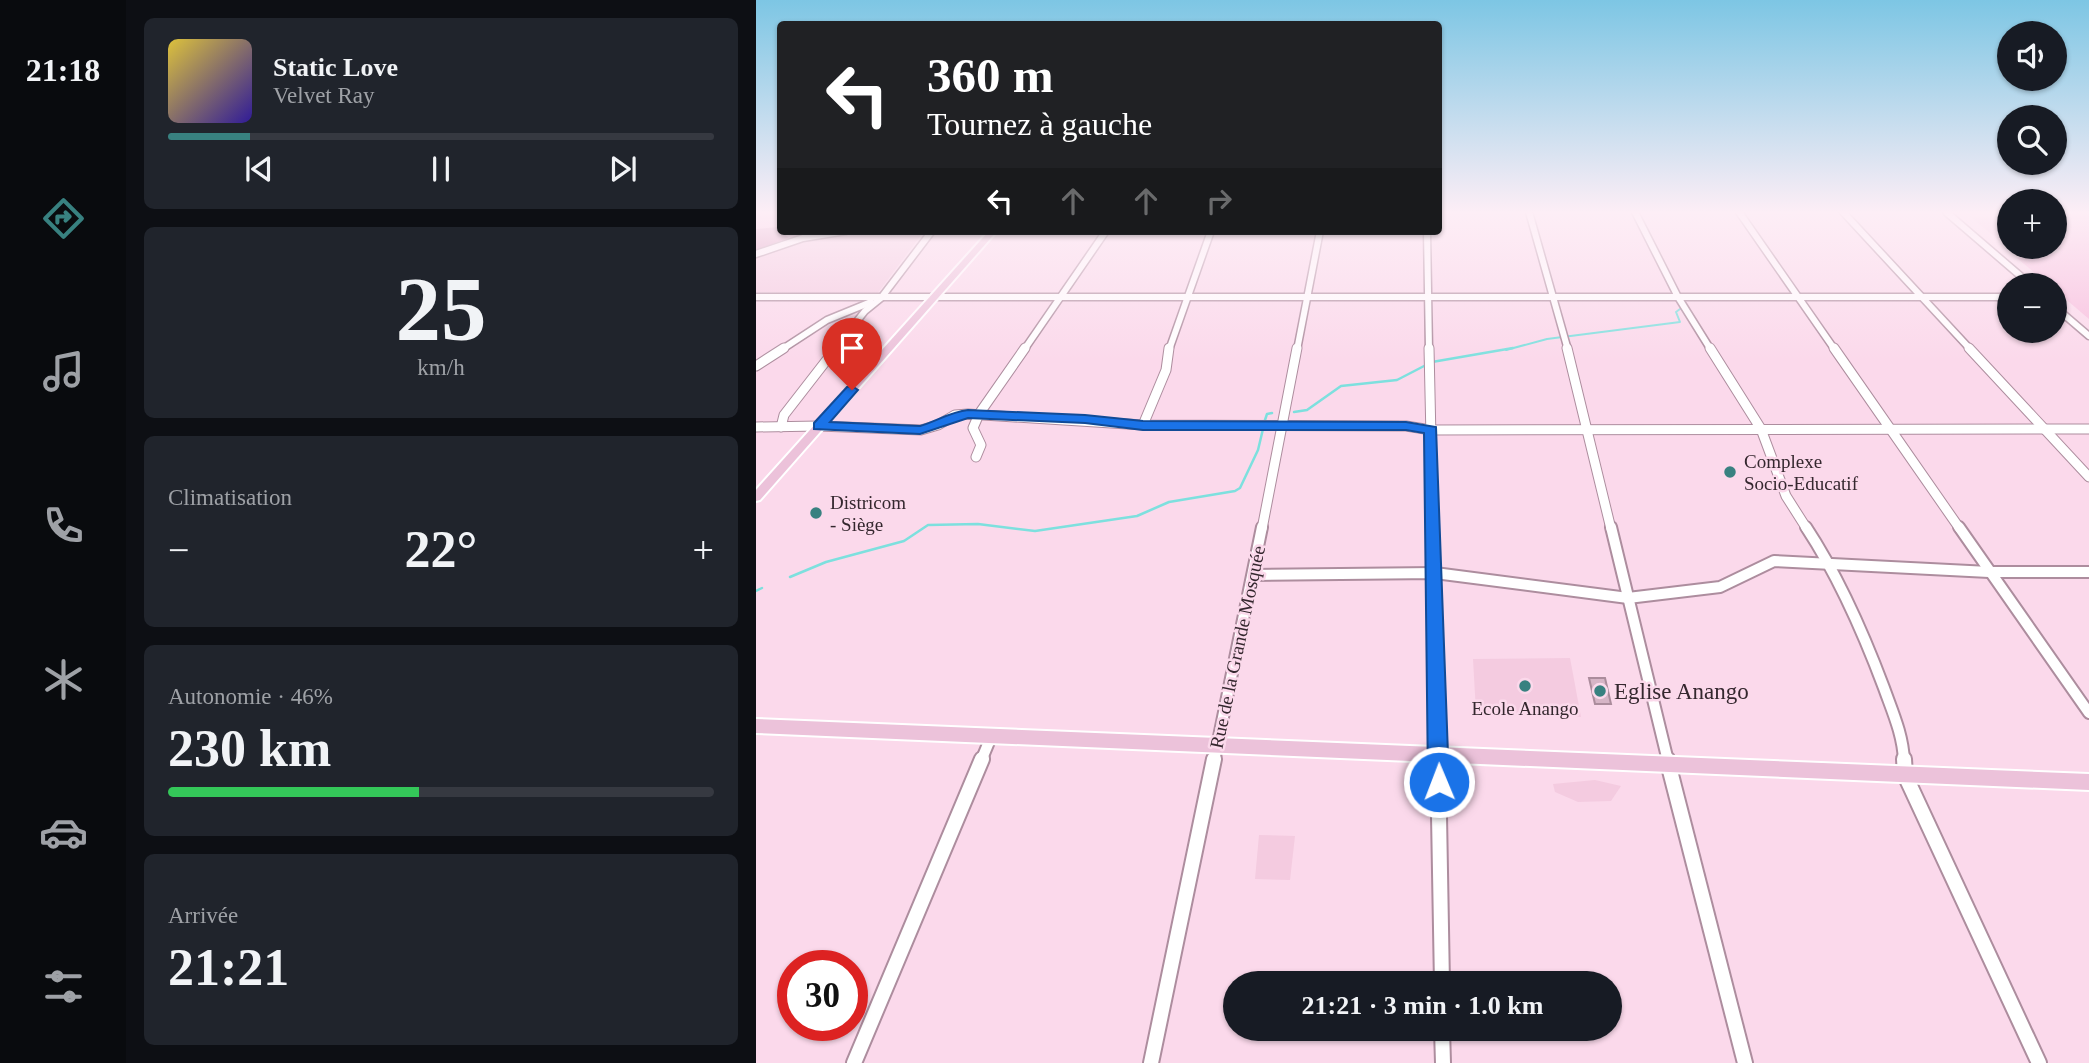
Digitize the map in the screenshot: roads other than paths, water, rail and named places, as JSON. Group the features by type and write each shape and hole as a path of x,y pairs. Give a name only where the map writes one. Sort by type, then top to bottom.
{"main road":[{"path":"756,497 966,262"},
{"path":"756,726 2089,782"}],"street":[{"path":"781,427 784,415 803,389 909,262"},
{"path":"976,457 982,449 982,441 973,428 979,414 1084,262"},
{"path":"1143,425 1166,370 1170,341 1189,299 1201,262"},
{"name":"Rue de la Grande Mosquée","path":"1151,1063 1253,575 1315,262"},
{"path":"1428,262 1442,971"},
{"path":"1544,262 1745,1063"},
{"path":"1660,262 1678,297 1761,429 1786,496 1829,562 1875,664 1903,740 1905,775 2039,1063"},
{"path":"1775,262 2089,713"},
{"path":"1889,262 2089,477"},
{"path":"756,297 1997,297"},
{"path":"756,366 827,320 881,298"},
{"path":"2067,317 2089,336"},
{"path":"756,428 819,426 920,430 938,425 955,415 979,414 1143,425 1406,426 1431,430 2089,429"},
{"path":"1253,575 1434,573 1628,598 1720,587 1774,561 1989,572 2089,572"},
{"path":"854,1063 991,737"},
{"path":"1442,1041 1443,1063"}],"waterway":[{"path":"1506,350 1547,339 1680,322 1676,312 1680,309"},
{"path":"1432,362 1513,348"},
{"path":"1294,412 1307,410 1341,386 1397,380 1426,365"},
{"path":"1264,423 1267,414 1272,413"},
{"path":"790,577 826,562 904,541 928,525 978,524 1035,531 1137,516 1169,502 1235,491 1240,488 1258,450 1263,429"},
{"path":"756,591 762,588"}],"place":[{"name":"Complexe Socio-Educatif","path":"1730,472"},
{"name":"Districom - Siège","path":"816,513"},
{"name":"Ecole Anango","path":"1525,686"},
{"name":"Eglise Anango","path":"1600,691"}]}
